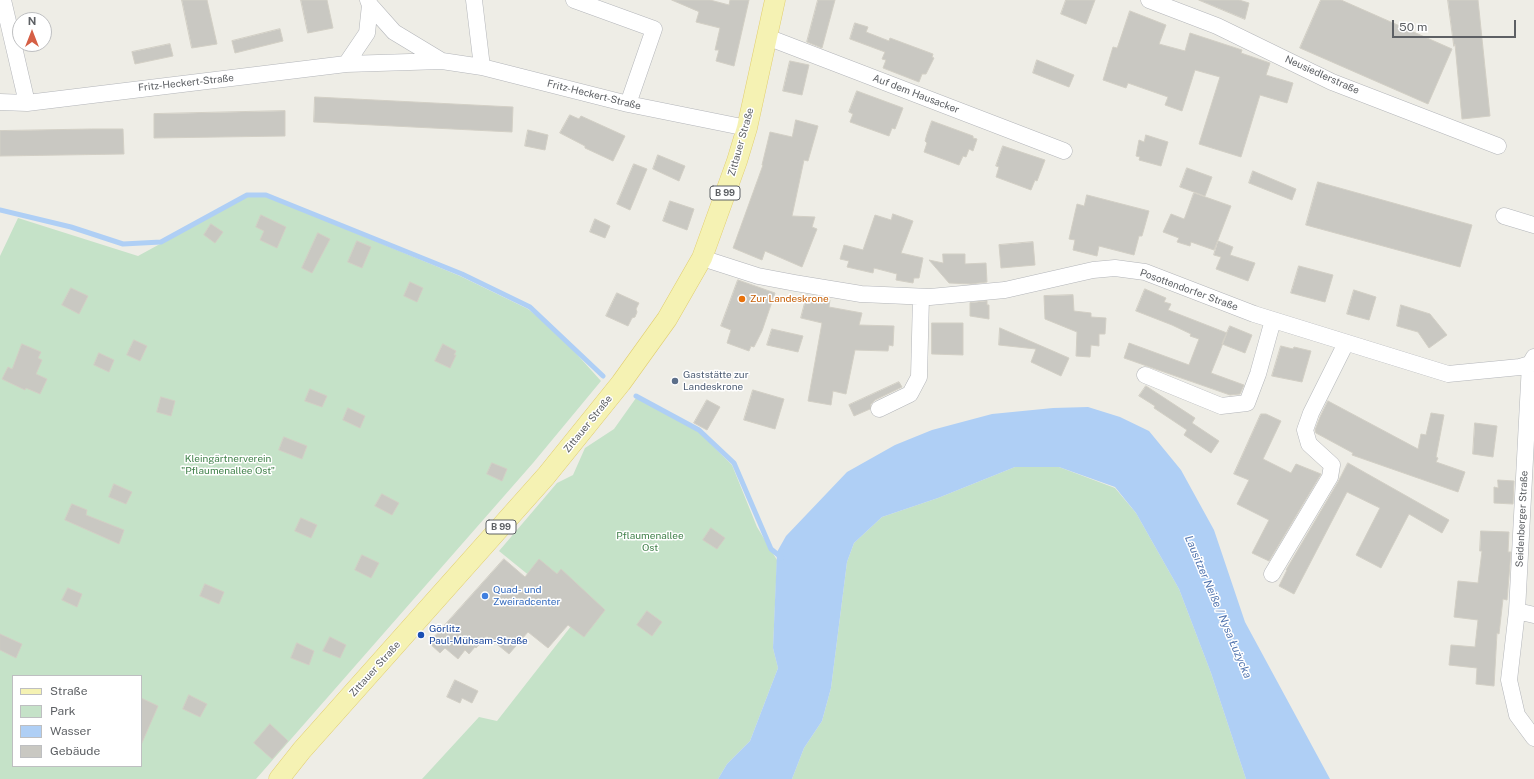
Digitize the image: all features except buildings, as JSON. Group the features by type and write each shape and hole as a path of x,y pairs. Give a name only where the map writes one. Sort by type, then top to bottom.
{"main road":[{"name":"Zittauer Straße","path":"279,779 302,750 546,476 621,383 663,326 702,258 737,161 747,128 776,0"}],"street":[{"path":"3,0 27,103"},
{"path":"474,0 482,67"},
{"path":"574,0 654,29 628,104"},
{"name":"Neusiedlerstraße","path":"1149,0 1218,26 1332,82 1498,146"},
{"name":"Fritz-Heckert-Straße","path":"346,64 367,33 369,3"},
{"name":"Fritz-Heckert-Straße","path":"369,3 394,32 442,61"},
{"name":"Auf dem Hausacker","path":"767,37 1064,151"},
{"name":"Fritz-Heckert-Straße","path":"0,102 27,103 346,64 442,61 482,67 628,104 747,128"},
{"path":"1504,216 1534,225"},
{"name":"Posottendorfer Straße","path":"702,258 758,276 795,283 861,294 921,297 1005,290 1093,270 1115,268 1145,272 1254,314 1448,374 1520,367 1533,362"},
{"path":"879,409 910,394 919,377 921,297"},
{"path":"1145,375 1221,406 1247,403 1258,374 1273,320"},
{"path":"1272,574 1330,476 1332,465 1309,444 1304,430 1346,343"},
{"name":"Seidenberger Straße","path":"1533,362 1517,611 1509,680 1517,715 1534,738"},
{"path":"1517,611 1534,615"}],"green space":[{"name":"Kleingärtnerverein \"Pflaumenallee Ost\"","path":"246,197 268,197 460,276 528,309 555,330 601,381 533,463 256,779 0,779 0,256 18,218 138,256"},
{"name":"Pflaumenallee Ost","path":"636,398 699,432 732,465 757,527 777,560 773,648 778,668 750,741 727,764 718,779 422,779 479,717 497,721 579,616 499,551 557,483 573,475 585,448 614,429"},
{"path":"1015,467 1059,467 1115,488 1136,513 1179,589 1211,673 1246,779 792,779 804,748 822,721 831,688 847,562 854,543 882,517 938,498"}],"water":[{"name":"Lausitzer Neiße / Nysa Łużycka","path":"1088,407 1120,417 1149,431 1181,470 1214,530 1245,622 1330,779 1246,779 1211,673 1179,589 1136,513 1115,487 1059,467 1015,467 938,498 882,517 854,543 847,562 831,688 822,721 804,748 792,779 718,779 727,764 750,741 778,668 773,648 777,552 786,536 847,472 895,445 932,430 992,414 1053,408"}],"waterway":[{"path":"0,210 71,227 123,244 161,242 247,195 266,195 462,274 530,307 603,376"},
{"path":"636,396 699,430 734,463 771,549 782,558"}],"place":[{"name":"Zur Landeskrone","path":"742,299"},
{"name":"Gaststätte zur Landeskrone","path":"675,381"},
{"name":"Quad- und Zweiradcenter","path":"485,596"},
{"name":"Görlitz Paul-Mühsam-Straße","path":"421,635"}]}
